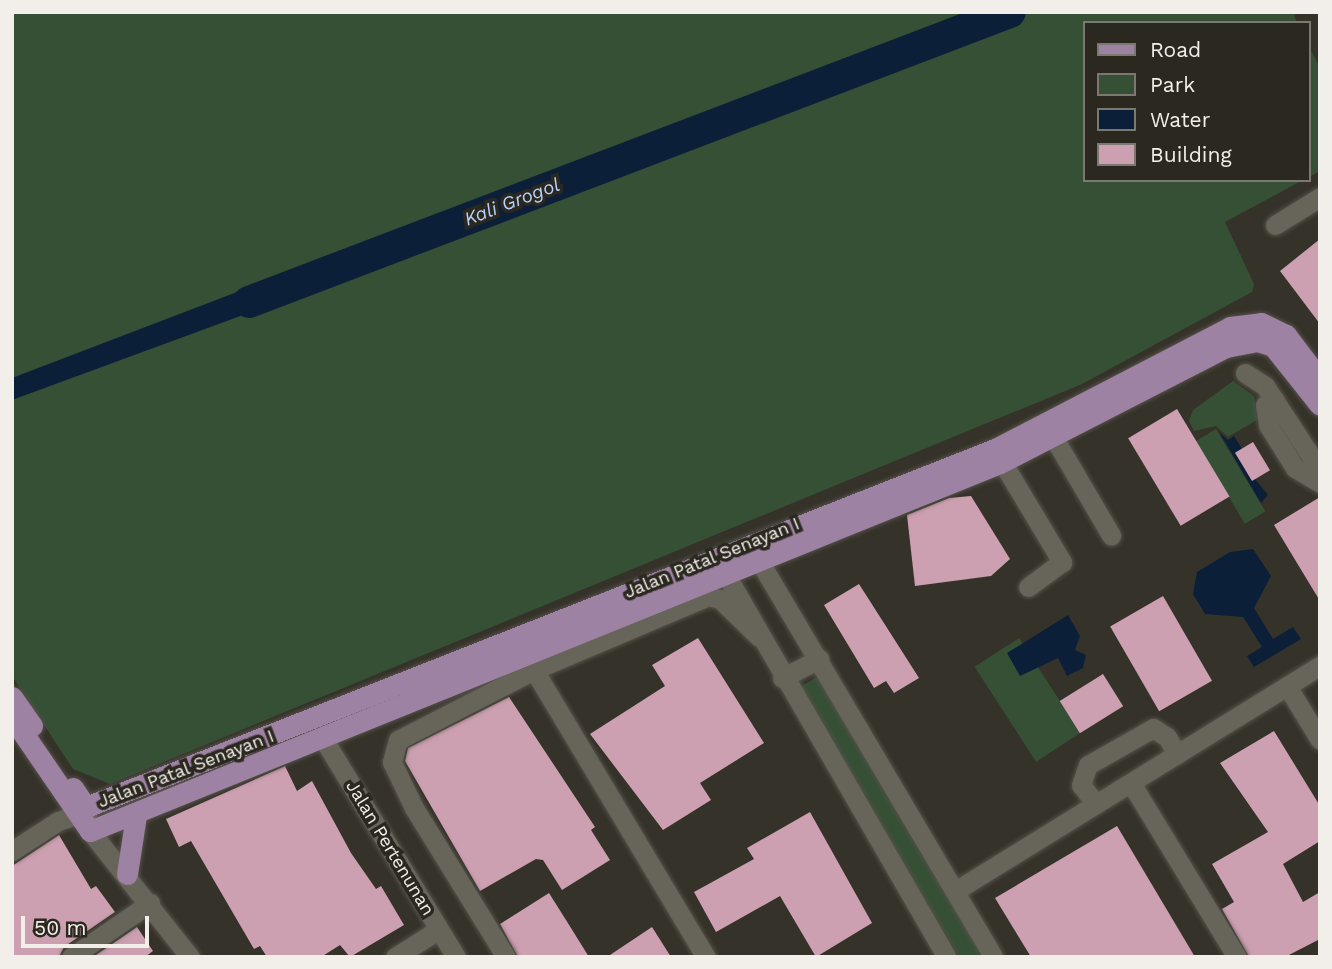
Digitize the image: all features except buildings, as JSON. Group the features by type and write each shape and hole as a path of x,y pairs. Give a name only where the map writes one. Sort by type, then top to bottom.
{"main road":[{"name":"Jalan Patal Senayan I","path":"998,456 1246,323 1286,335 1320,380"},
{"name":"Jalan Patal Senayan I","path":"82,809 998,456 1054,438 1226,346 1250,341 1280,352 1320,405"},
{"name":"Jalan Patal Senayan I","path":"98,835 136,815 324,740 720,565"},
{"path":"12,698 98,835"},
{"path":"12,717 82,809"},
{"path":"127,874 136,815"}],"street":[{"path":"1275,225 1320,197"},
{"path":"1245,373 1260,380 1320,470"},
{"path":"1275,400 1265,405 1268,425 1295,468 1320,483"},
{"path":"1054,438 1111,535"},
{"path":"998,456 1062,562 1028,587"},
{"path":"753,552 819,659 993,957"},
{"path":"720,565 782,678 947,957"},
{"path":"506,957 414,808 391,756 398,740 534,670 708,596 720,599 759,637"},
{"path":"782,678 819,659"},
{"path":"955,891 1320,666"},
{"path":"534,670 706,957"},
{"path":"1287,686 1320,740"},
{"path":"1096,804 1082,785 1088,765 1153,729 1167,737 1177,754"},
{"name":"Jalan Pertenunan","path":"324,740 456,957"},
{"path":"1131,783 1237,957"},
{"path":"12,851 82,809"},
{"path":"98,835 190,957"},
{"path":"71,957 150,903"},
{"path":"395,957 439,930"}],"green space":[{"path":"12,12 1302,12 1294,15 1296,21 1084,21 1084,182 1299,182 1225,222 1254,284 1252,292 1082,384 110,784 73,769 12,676"},
{"path":"1311,51 1320,67 1320,171 1311,176"},
{"path":"1233,381 1254,396 1257,420 1228,437 1216,426 1194,431 1189,421 1193,410"},
{"path":"1216,429 1265,511 1245,524 1195,441"},
{"path":"1019,638 1081,733 1036,762 975,667"},
{"path":"820,675 989,956 959,957 798,688"}],"water":[{"path":"284,274 292,297 12,400 12,378"},
{"path":"1219,432 1228,440 1234,436 1242,449 1235,454 1268,495 1261,503"},
{"path":"1253,549 1271,576 1254,608 1273,639 1293,627 1301,639 1254,667 1247,656 1262,647 1243,617 1205,614 1193,594 1197,572 1230,552"},
{"path":"1068,615 1080,636 1075,650 1086,655 1083,668 1067,676 1058,658 1020,676 1007,653"}],"waterway":[{"name":"Kali Grogol","path":"249,302 1010,12"}]}
